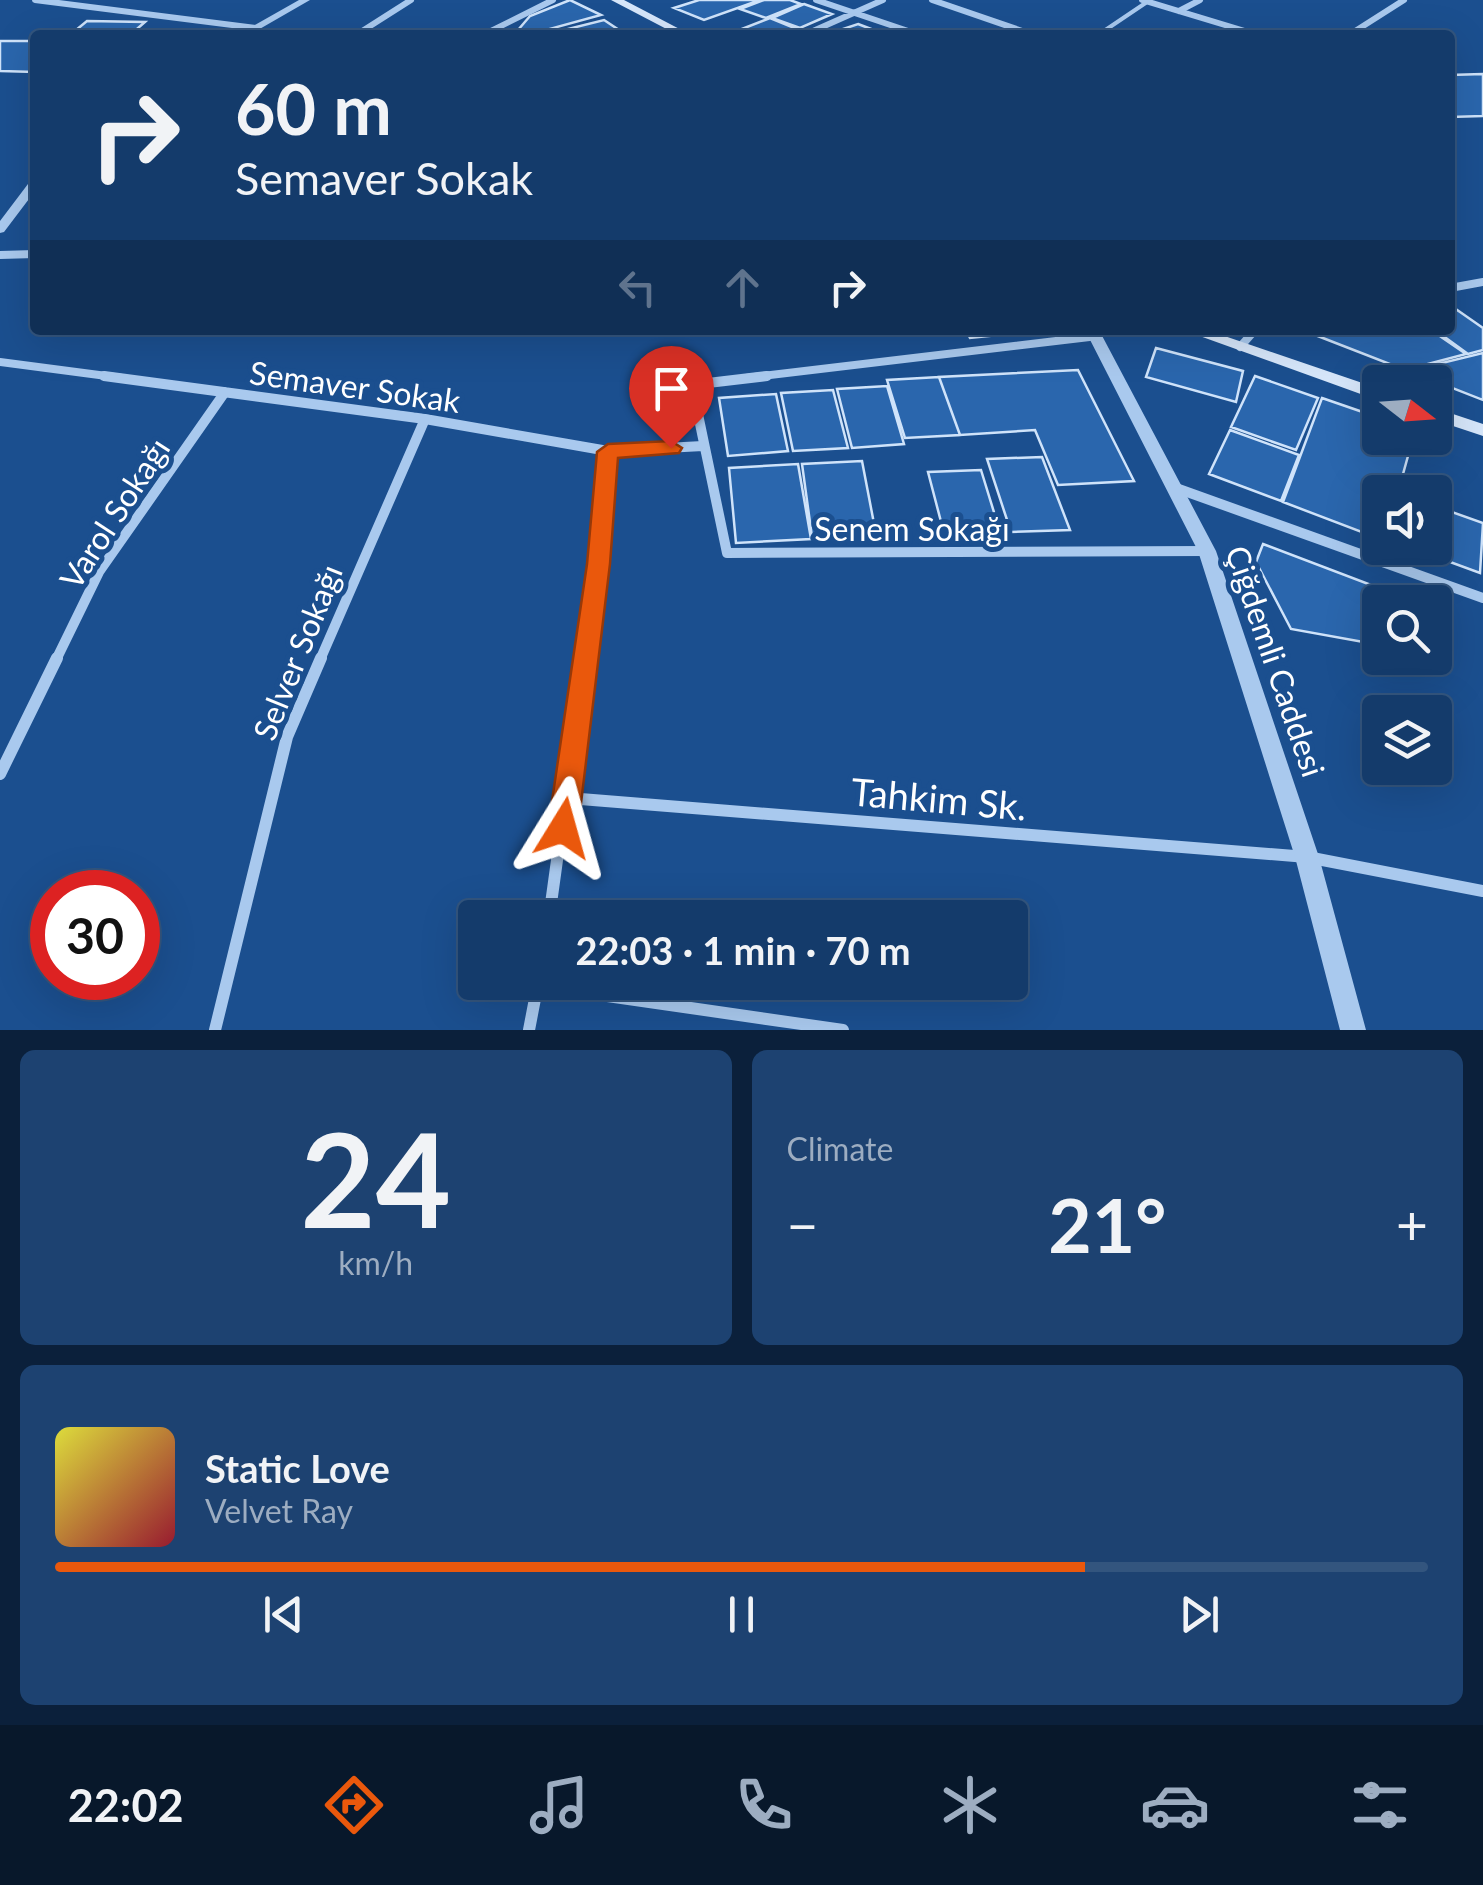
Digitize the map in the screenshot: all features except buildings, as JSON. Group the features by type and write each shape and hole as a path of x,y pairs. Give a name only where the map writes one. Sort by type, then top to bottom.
{"main road":[{"path":"616,0 676,30"},
{"path":"1206,335 1362,389"},
{"path":"1452,420 1483,430"}],"street":[{"path":"35,0 256,28"},
{"path":"252,30 306,0"},
{"path":"364,30 411,0"},
{"path":"492,30 553,0"},
{"path":"816,0 905,30"},
{"path":"817,30 883,0"},
{"path":"932,0 1019,30"},
{"path":"1179,11 1200,0"},
{"path":"1357,30 1404,0"},
{"path":"1144,1 1242,30"},
{"path":"0,229 7,210 30,188"},
{"path":"0,255 30,254"},
{"path":"1455,287 1483,282"},
{"path":"703,446 695,400 708,383 1080,335"},
{"name":"Çiğdemli Caddesi","path":"1096,335 1170,486 1207,551 1306,857 1353,1030"},
{"path":"1240,347 1251,335"},
{"name":"Semaver Sokak","path":"0,362 426,419 608,452 703,446"},
{"name":"Varol Sokağı","path":"0,774 98,572 225,392"},
{"name":"Selver Sokağı","path":"215,1030 287,737 426,419"},
{"name":"Senem Sokağı","path":"703,446 726,553 1207,551"},
{"path":"551,900 598,564 608,452"},
{"path":"1170,486 1483,598"},
{"name":"Tahkim Sk.","path":"568,798 1306,857 1483,891"},
{"path":"529,1030 535,1000"},
{"path":"644,1000 843,1030"}],"lane":[{"path":"1105,30 1144,1"}],"route":[{"path":"563,828 598,564 608,452 671,448"}]}
